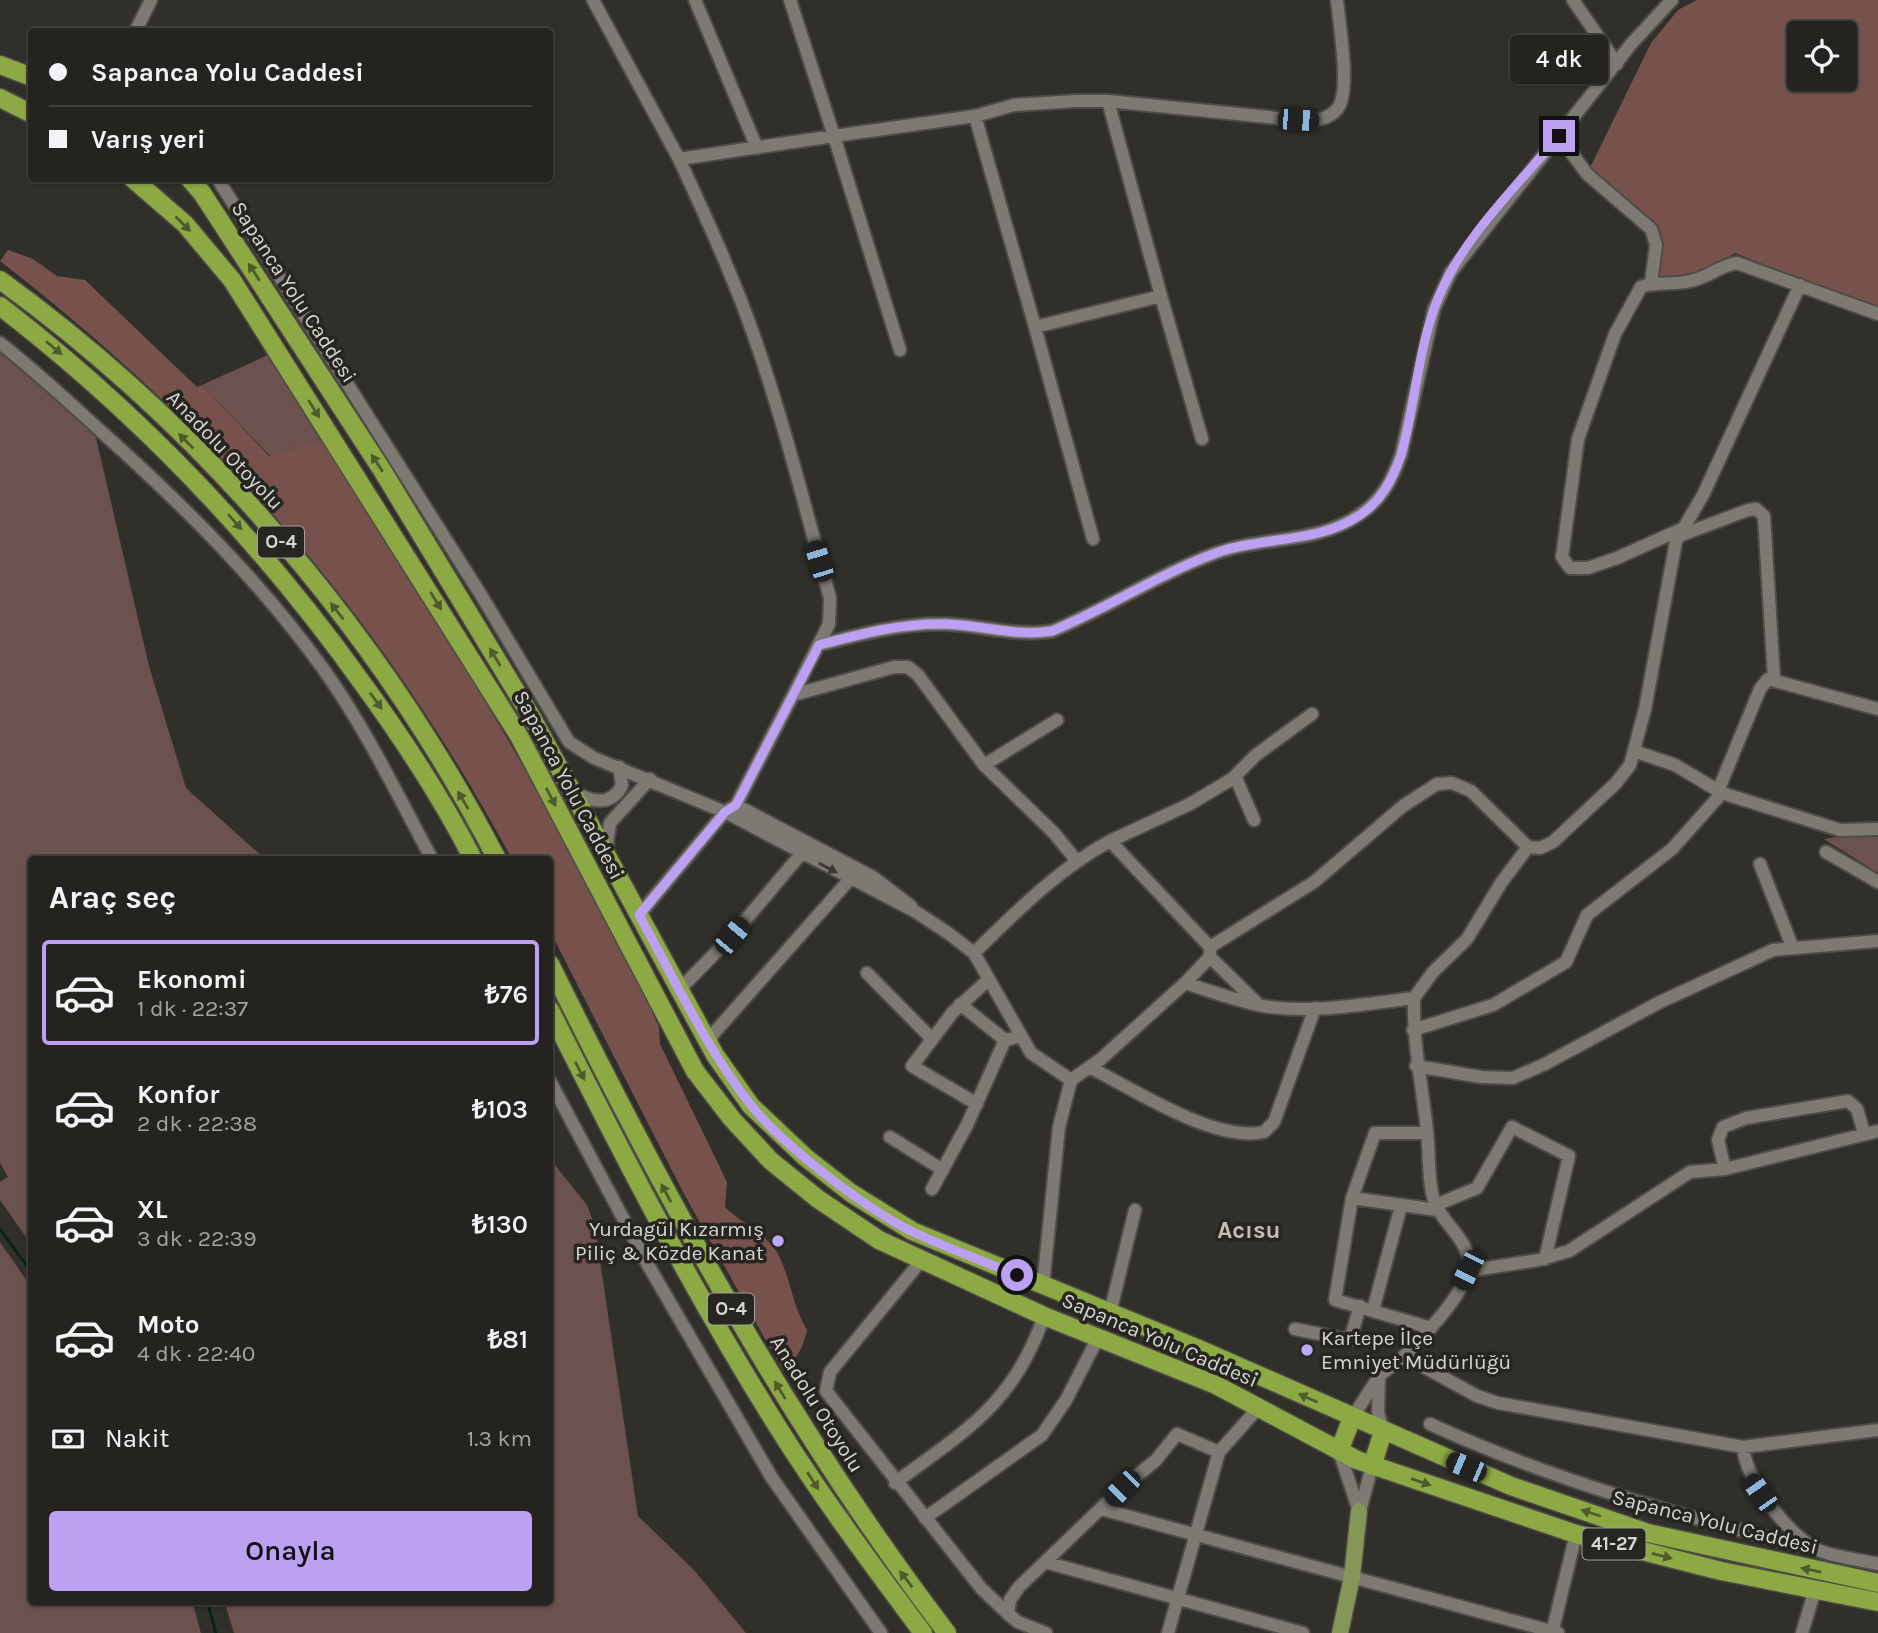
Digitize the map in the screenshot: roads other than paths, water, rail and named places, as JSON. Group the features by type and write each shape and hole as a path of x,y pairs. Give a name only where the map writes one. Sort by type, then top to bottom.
{"highway":[{"path":"0,65 28,75"},
{"path":"0,98 28,112"},
{"name":"Sapanca Yolu Caddesi","path":"137,182 185,224 232,280 453,627 519,736 695,1071 732,1119 771,1161 818,1199 879,1240 1044,1316 1184,1370 1373,1466 1576,1534 1721,1571 1878,1602"},
{"name":"Sapanca Yolu Caddesi","path":"192,182 382,470 531,716 568,789 707,1041 751,1106 805,1157 851,1193 912,1231 1110,1313 1511,1486 1648,1532 1878,1583"},
{"name":"Anadolu Otoyolu","path":"0,280 108,366 156,411 286,547 340,613 412,716 495,856"},
{"name":"Anadolu Otoyolu","path":"0,306 48,343 140,424 214,498 270,562 326,631 397,731 471,856"},
{"name":"Anadolu Otoyolu","path":"553,970 631,1126 729,1306 847,1496 947,1633"},
{"name":"Anadolu Otoyolu","path":"553,1016 606,1123 714,1322 823,1496 923,1633"},
{"path":"1339,1451 1352,1418"},
{"path":"1373,1466 1383,1432"}],"main road":[{"path":"1340,1633 1352,1577 1359,1511"}],"street":[{"path":"138,28 151,0"},
{"path":"593,0 679,159 712,229 749,322 778,411 830,598 831,616 793,695 731,808 639,915"},
{"path":"695,0 757,148"},
{"path":"790,0 900,350"},
{"path":"679,159 975,116 1014,105 1108,101 1298,120 1323,119 1337,108 1344,91 1337,0"},
{"path":"1573,0 1616,64"},
{"path":"819,645 869,632 919,624 976,626 1035,634 1052,631 1219,552 1320,533 1358,517 1374,504 1394,476 1408,430 1434,309 1451,272 1497,210 1647,25 1672,0"},
{"path":"1108,101 1202,439"},
{"path":"975,116 1093,539"},
{"path":"1559,136 1587,174 1651,229 1656,244 1651,283"},
{"path":"220,182 481,595 563,733 583,753 731,808 873,877 896,892 916,912"},
{"path":"1774,679 1764,516 1756,509 1748,510 1588,568 1570,568 1562,557 1578,439 1615,334 1641,287 1651,283 1668,286 1701,279 1737,263 1878,314"},
{"path":"1042,1286 1059,1127 1072,1080 1091,1068 1185,983 1210,952 1314,883 1403,806 1437,784 1452,783 1471,791 1528,847 1540,848 1559,837 1624,775 1634,751 1682,532 1703,495 1800,285"},
{"path":"1035,327 1161,296"},
{"path":"0,343 56,388 164,487 269,599 350,710 430,856"},
{"path":"793,695 894,667 908,667 918,675 984,765 1054,833 1076,860"},
{"path":"1413,1030 1493,1005 1566,962 1587,915 1672,849 1720,792 1760,690 1768,680 1774,679 1878,709"},
{"path":"974,953 1050,880 1076,860 1190,804 1235,776 1256,755 1312,714"},
{"path":"984,765 1057,720"},
{"path":"1634,751 1675,765 1720,792 1840,830 1878,829"},
{"path":"568,789 588,800 609,799 622,785 619,767"},
{"path":"1235,776 1254,820"},
{"path":"606,856 610,824 650,779"},
{"path":"731,808 801,853 916,912 974,953 1020,1036 1037,1060 1072,1080"},
{"path":"1110,841 1259,1005"},
{"path":"1352,1418 1380,1375 1404,1356 1431,1328 1468,1270 1464,1245 1436,1207 1429,1178 1427,1133 1413,1030 1414,998 1433,972 1467,939 1501,883 1528,847"},
{"path":"1826,852 1878,882"},
{"path":"680,989 732,936 801,853"},
{"path":"1759,864 1792,946"},
{"path":"707,1041 850,879"},
{"path":"1416,1066 1481,1077 1513,1077 1684,991 1773,950 1792,946 1878,941"},
{"path":"867,973 931,1038"},
{"path":"977,1104 912,1066 931,1038 960,1004 988,980"},
{"path":"1185,983 1259,1005 1315,1008 1414,998"},
{"path":"960,1004 1005,1040"},
{"path":"1091,1068 1199,1123 1222,1129 1264,1132 1274,1122 1315,1008"},
{"path":"1005,1040 1020,1036"},
{"path":"932,1189 977,1104 1005,1040"},
{"path":"553,1087 648,1265 772,1478 881,1633"},
{"path":"1725,1169 1719,1134 1723,1127 1746,1118 1849,1101 1857,1109 1864,1133"},
{"path":"1352,1199 1401,1206 1436,1207 1477,1188 1512,1127 1569,1156 1545,1259"},
{"path":"1468,1270 1545,1259 1578,1247 1684,1175 1700,1170 1725,1169 1878,1131"},
{"path":"1427,1133 1375,1133 1352,1199 1335,1300 1431,1328"},
{"path":"890,1137 943,1170"},
{"path":"1295,1329 1350,1340 1366,1308 1401,1206"},
{"path":"1110,1313 1135,1210"},
{"path":"921,1261 830,1373 825,1385 838,1409 981,1588 1018,1622 1046,1633"},
{"path":"895,1483 991,1410 1030,1353 1044,1316"},
{"path":"925,1518 1042,1435 1066,1400 1099,1336"},
{"path":"1404,1356 1462,1389 1498,1403 1743,1447 1878,1430"},
{"path":"1380,1375 1378,1404 1383,1432"},
{"path":"1168,1633 1219,1452 1259,1407"},
{"path":"1430,1424 1533,1468 1653,1507 1878,1563"},
{"path":"1008,1614 1013,1594 1156,1460 1177,1434 1219,1452"},
{"path":"1743,1447 1747,1469 1760,1493 1815,1549"},
{"path":"1339,1451 1359,1511"},
{"path":"1359,1511 1373,1466"},
{"path":"1101,1509 1554,1632 1576,1534"},
{"path":"1045,1562 1303,1633"},
{"path":"1802,1633 1815,1590"}],"waterway":[{"path":"0,1229 28,1268"},
{"path":"208,1605 216,1633"}],"place":[{"name":"Yurdagül Kızarmış Piliç & Közde Kanat","path":"778,1241"},
{"name":"Kartepe İlçe Emniyet Müdürlüğü","path":"1307,1350"}],"district":[{"name":"Acısu","path":"1249,1230"}]}
